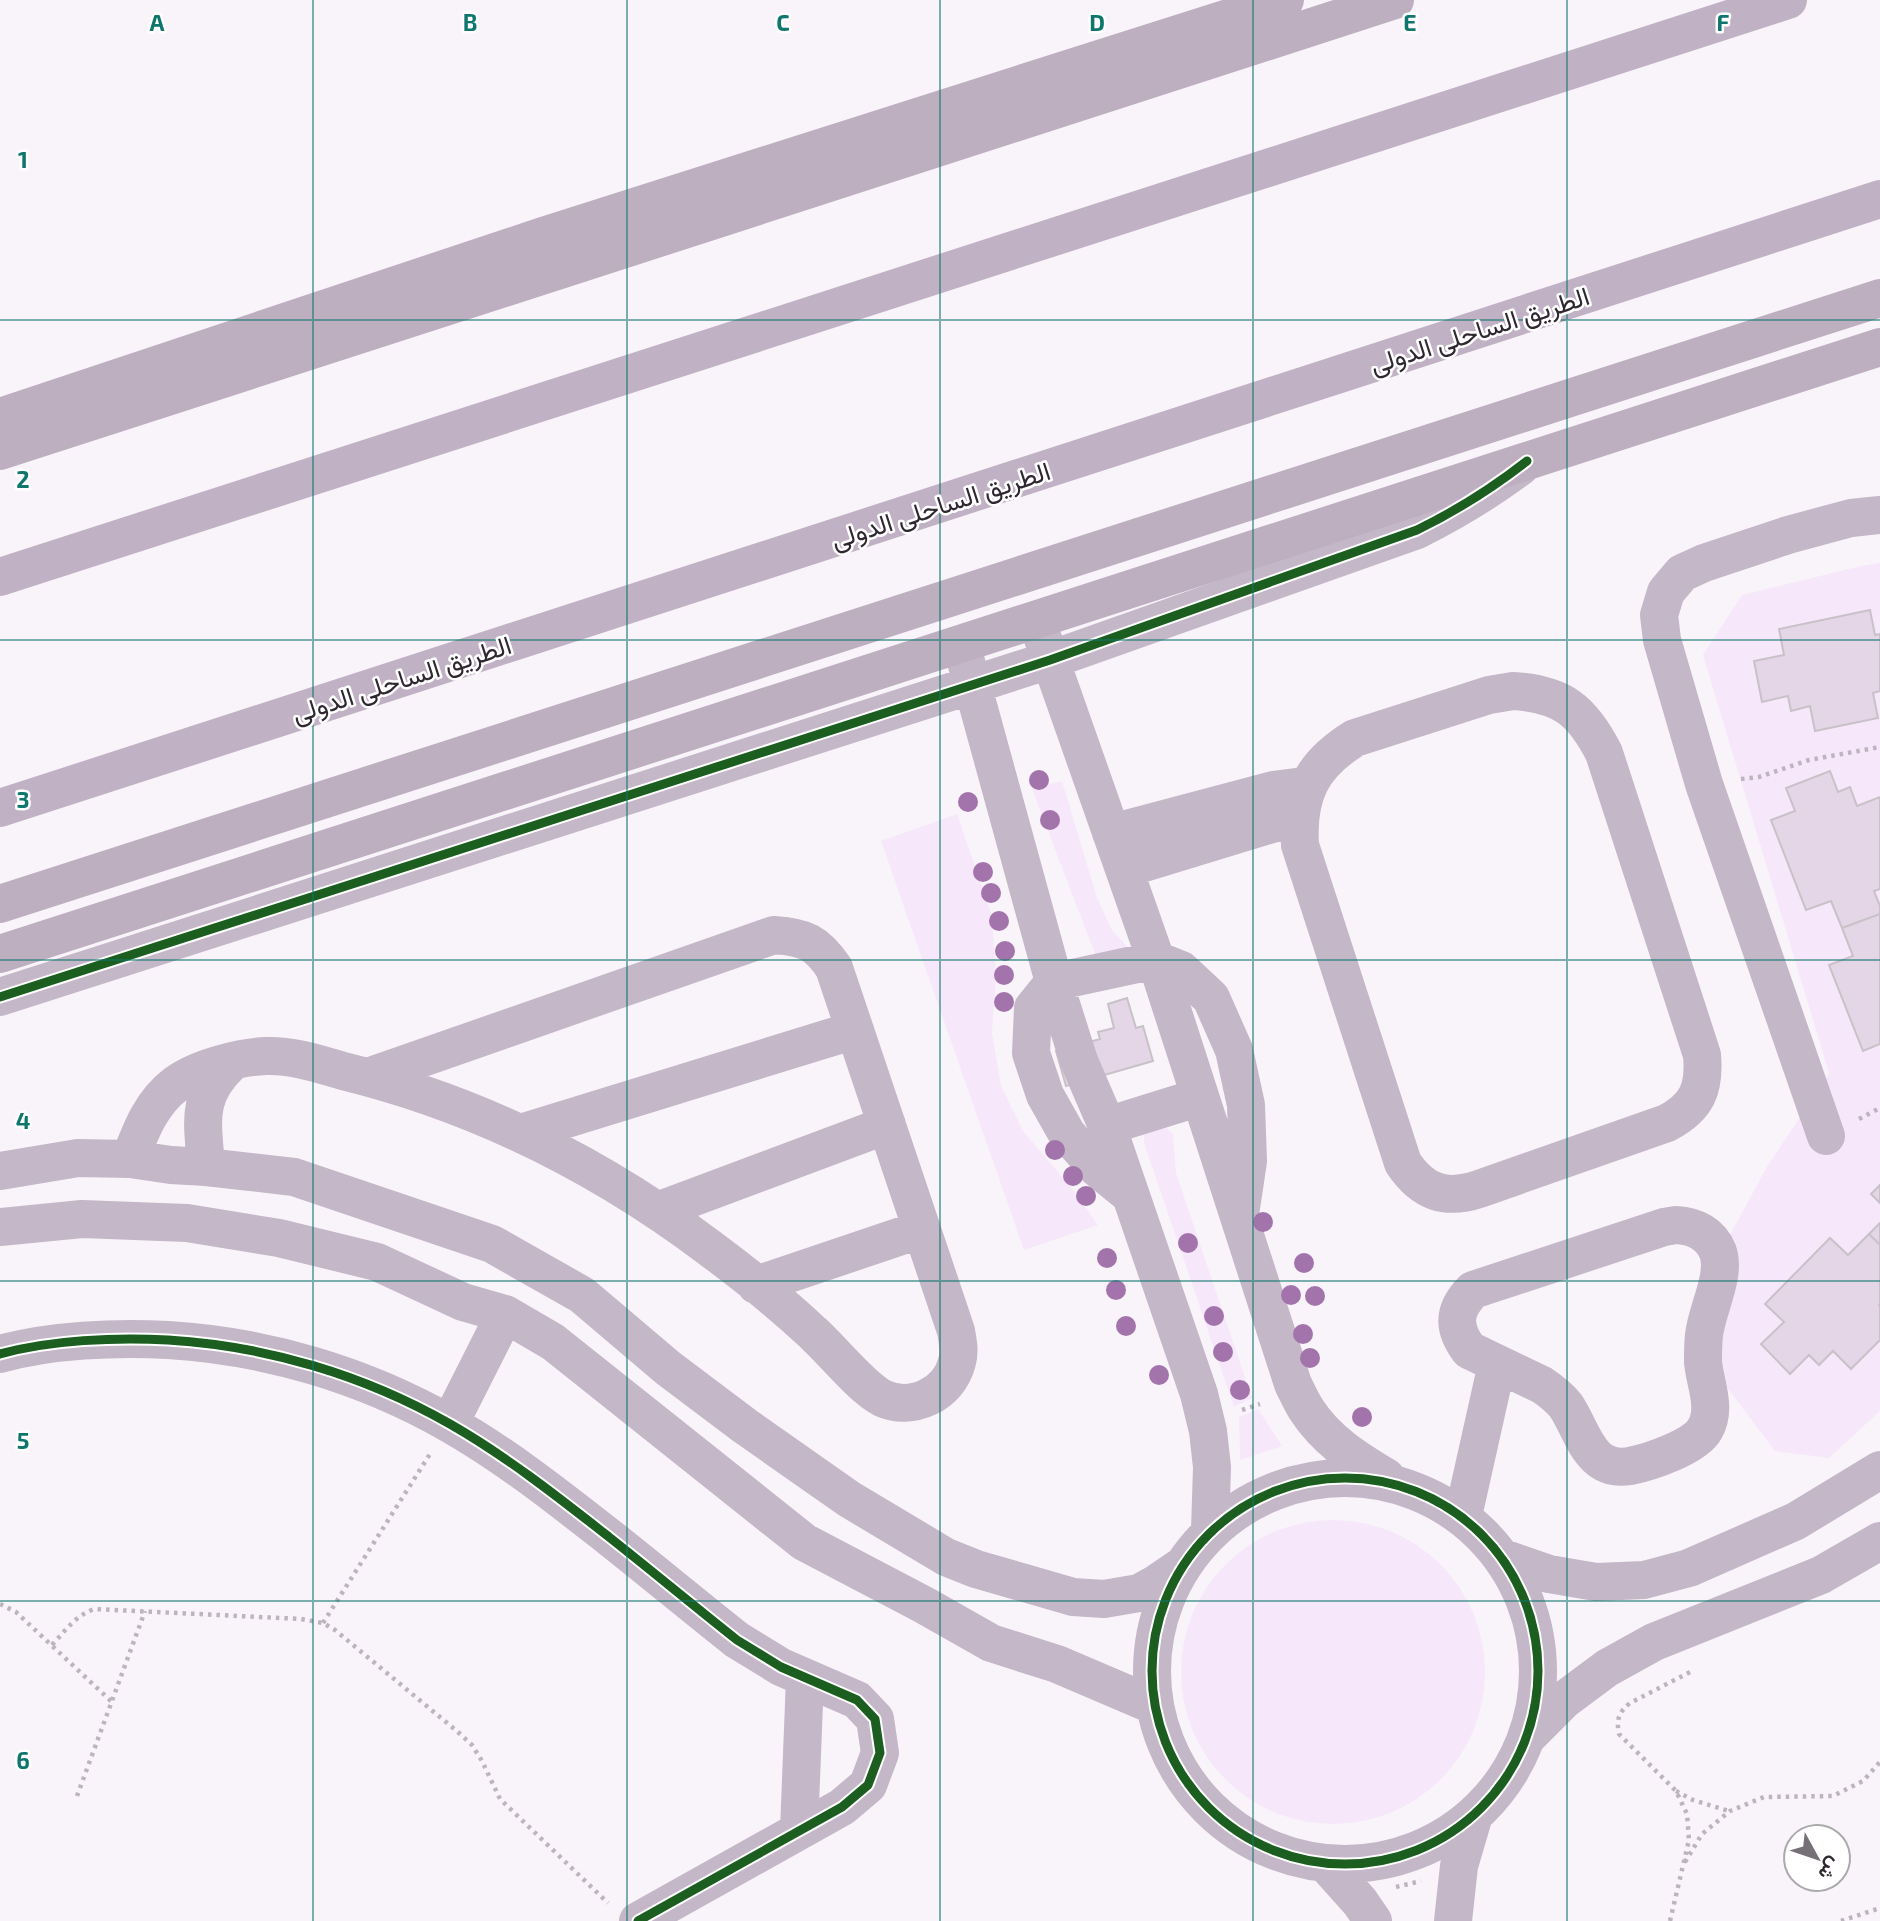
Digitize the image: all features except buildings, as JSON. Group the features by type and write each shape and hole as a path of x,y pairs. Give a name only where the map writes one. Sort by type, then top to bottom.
{"highway":[{"path":"0,577 1788,0"},
{"name":"الطريق الساحلى الدولى","path":"0,808 1880,199"}],"main road":[{"path":"0,451 548,254 1285,0"},
{"path":"0,417 1395,0"},
{"path":"0,904 1880,299"},
{"path":"0,954 1880,347"},
{"path":"999,582 1024,624"}],"street":[{"path":"0,997 1050,660 1418,530 1493,488 1527,461"},
{"path":"1826,1136 1704,784 1662,640 1659,615 1666,592 1682,573 1704,563 1801,532 1851,518 1880,514"},
{"path":"1024,624 1050,660 1156,960 1293,1384 1304,1407 1321,1430 1344,1451 1396,1483 1432,1497 1463,1516 1503,1558 1525,1600 1537,1645 1537,1692 1526,1738 1504,1780 1474,1815 1430,1845 1379,1862 1326,1864 1276,1853 1232,1830 1195,1796 1168,1753 1153,1705 1154,1632 1182,1566 1210,1531 1250,1501 1297,1482 1347,1476 1396,1483"},
{"path":"960,645 1054,982 1079,1061 1107,1126 1199,1394 1213,1467 1210,1531"},
{"path":"1111,833 1273,790 1296,787 1303,805 1300,845 1403,1163 1423,1185 1443,1193 1465,1194 1667,1123 1689,1108 1697,1097 1702,1084 1702,1055 1604,753 1593,732 1578,713 1559,701 1536,692 1513,691 1489,695 1355,738 1340,748 1316,773 1303,805 1275,823 1124,869"},
{"path":"130,1159 146,1119 159,1100 193,1073 212,1066 267,1056 285,1057 369,1077 478,1114 541,1142 602,1175 711,1249 813,1333 869,1389 881,1397 909,1403 923,1400 938,1392 950,1379 957,1364 959,1347 956,1331 834,968 824,953 809,942 792,936 774,935 369,1077"},
{"path":"1131,1195 1097,1168 1067,1134 1045,1095 1031,1052 1033,1008 1054,982 1156,960 1181,971 1211,998 1234,1050 1246,1105 1248,1150 1239,1218"},
{"path":"521,1133 855,1030"},
{"path":"206,1167 202,1115 205,1100 220,1073 231,1063"},
{"path":"1107,1126 1200,1097"},
{"path":"657,1211 887,1125"},
{"path":"0,1171 78,1158 130,1159 295,1177 492,1244 582,1295 668,1368 745,1426 849,1499 946,1557 976,1569 1073,1597 1104,1599 1139,1593 1182,1566"},
{"path":"0,1227 82,1219 187,1223 279,1238 377,1262 463,1302 505,1314 553,1342 804,1542 991,1643 1057,1664 1153,1705"},
{"path":"1676,1225 1701,1231 1717,1250 1720,1275 1708,1312 1704,1336 1703,1362 1710,1415 1706,1428 1698,1439 1687,1447 1632,1466 1622,1467 1602,1461 1587,1448 1567,1408 1553,1392 1497,1364 1469,1350 1461,1339 1457,1326 1458,1313 1463,1300 1473,1290 1676,1225"},
{"path":"756,1285 922,1229"},
{"path":"450,1423 505,1314"},
{"path":"0,1354 73,1342 139,1338 205,1342 269,1353 332,1371 393,1395 450,1423 557,1496 737,1640 805,1678 857,1700 875,1719 880,1753 868,1785 842,1807 627,1916"},
{"path":"1463,1516 1497,1364"},
{"path":"1503,1558 1549,1574 1596,1582 1644,1580 1689,1568 1796,1521 1880,1470"},
{"path":"1526,1738 1564,1700 1607,1668 1654,1642 1821,1575 1880,1541"},
{"path":"799,1830 805,1678"},
{"path":"1454,1907 1459,1866 1474,1815"},
{"path":"1326,1864 1360,1902 1380,1905"}],"path":[{"path":"1704,784 1759,777 1809,760 1880,747"},
{"path":"1206,1422 1298,1392"},
{"path":"323,1623 450,1423"},
{"path":"0,1604 16,1612 112,1702"},
{"path":"52,1645 76,1619 94,1609 301,1619 323,1623 351,1643 472,1745 500,1799 627,1916"},
{"path":"77,1796 145,1611"},
{"path":"1704,1623 1713,1643 1705,1663 1630,1703 1621,1710 1616,1722 1619,1734 1676,1791 1693,1800 1730,1811"},
{"path":"1683,1866 1702,1834 1730,1811 1764,1797 1833,1796 1863,1781 1880,1762"},
{"path":"1670,1921 1689,1840 1687,1814 1676,1791"},
{"path":"1380,1905 1432,1878 1433,1898 1454,1907"},
{"path":"1841,1921 1880,1908"}],"shaded area":[{"path":"1880,563 1880,1411 1829,1458 1775,1451 1704,1357 1715,1262 1767,1167 1829,1073 1703,655 1742,595"},
{"path":"1062,781 1097,898 1112,930 1129,949 1097,959 1032,789"},
{"path":"957,814 992,916 996,976 992,1033 1001,1086 1023,1131 1071,1187 1098,1225 1024,1250 881,841"},
{"path":"1166,1128 1173,1134 1176,1173 1252,1398 1234,1407 1144,1143 1144,1135"},
{"path":"1258,1409 1282,1446 1240,1460 1239,1417"},
{"path":"1318,1520 1348,1520 1377,1526 1405,1538 1430,1554 1451,1575 1467,1600 1479,1628 1485,1687 1474,1730 1460,1757 1441,1780 1418,1799 1391,1813 1348,1824 1318,1824 1289,1818 1261,1806 1236,1790 1215,1769 1199,1744 1187,1716 1181,1687 1181,1657 1187,1628 1199,1600 1215,1575 1236,1554 1261,1538 1289,1526"}],"cycle path":[{"path":"0,997 1050,660 1417,530 1474,499 1527,461"},
{"path":"0,1354 40,1345 105,1339 205,1343 278,1356 349,1377 384,1391 450,1424 531,1478 737,1640 781,1667 857,1700 875,1719 880,1753 868,1785 842,1807 638,1921"},
{"path":"1345,1478 1383,1482 1419,1493 1452,1510 1482,1534 1506,1564 1523,1597 1534,1633 1538,1671 1534,1709 1523,1745 1506,1778 1482,1808 1452,1832 1419,1849 1383,1860 1345,1864 1307,1860 1271,1849 1238,1832 1208,1808 1184,1778 1167,1745 1156,1709 1152,1671 1156,1633 1167,1597 1184,1564 1208,1534 1238,1510 1271,1493 1307,1482 1345,1478"}]}
